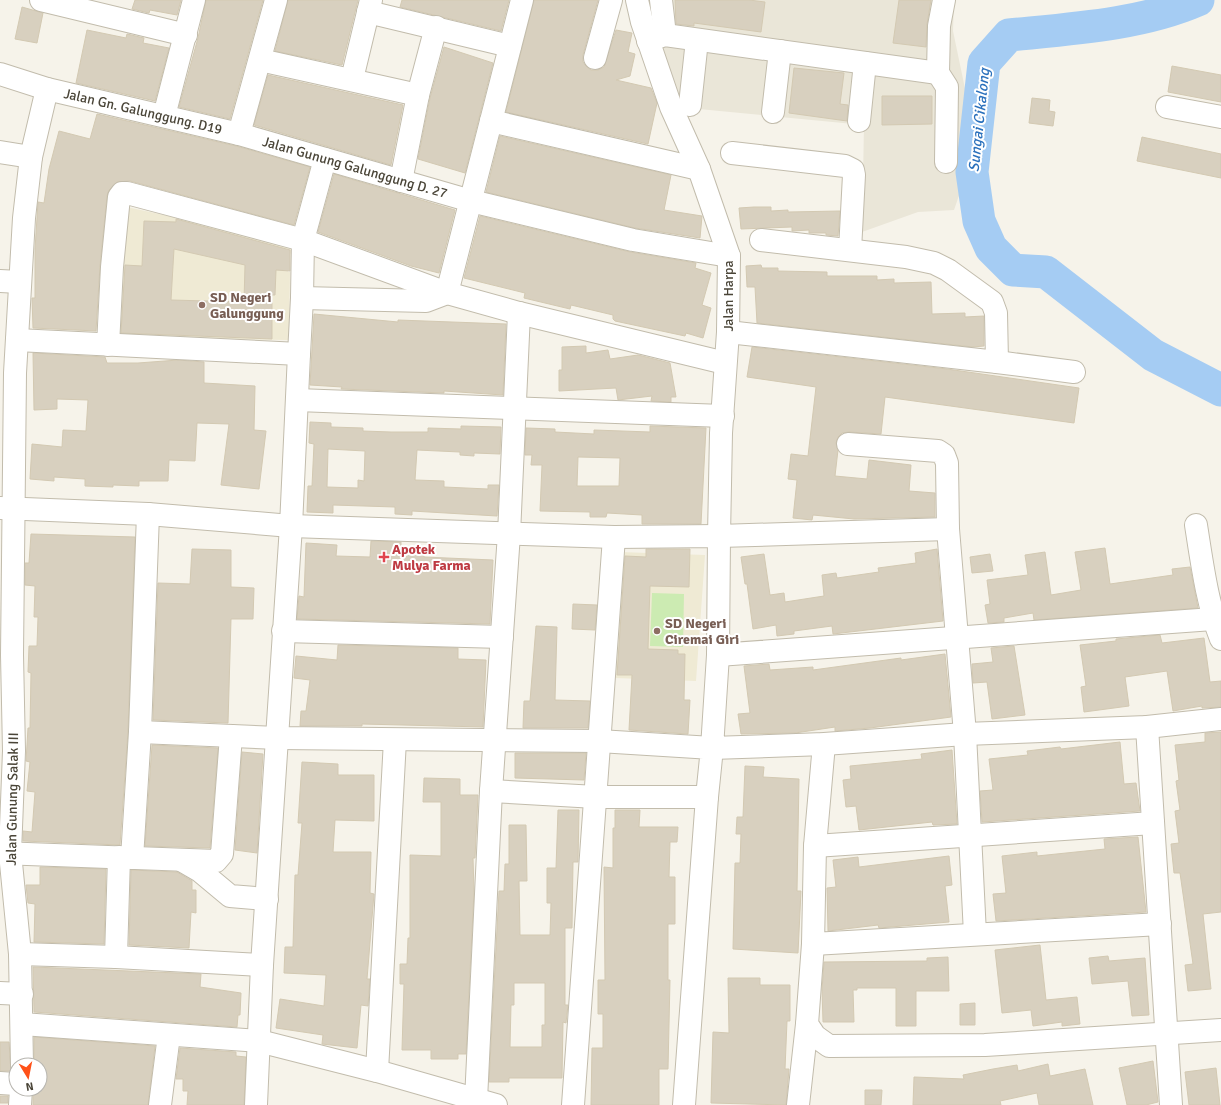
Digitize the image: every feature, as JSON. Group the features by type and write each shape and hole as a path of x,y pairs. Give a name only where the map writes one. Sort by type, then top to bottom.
{"street":[{"path":"41,0 112,8 186,35"},
{"path":"164,116 194,0"},
{"path":"239,134 276,0"},
{"path":"447,293 522,0"},
{"path":"594,58 611,0"},
{"name":"Jalan Harpa","path":"637,0 657,38 671,107 699,169 729,256 728,332 722,416 718,655 684,1105"},
{"path":"661,0 657,38 697,40 938,72"},
{"path":"944,0 939,26 938,72 947,87 946,162"},
{"path":"352,79 369,6 436,27 510,46"},
{"path":"401,181 418,95 436,27"},
{"path":"690,105 697,40"},
{"path":"773,112 780,51"},
{"path":"260,60 352,79 418,95"},
{"path":"859,121 865,62"},
{"name":"Jalan Gn. Galunggung. D19","path":"0,74 48,89 239,134"},
{"name":"Jalan Gunung Salak III","path":"22,1057 22,994 20,954 5,853 7,751 6,654 8,373 17,340 10,281 31,157 48,89"},
{"path":"1167,107 1221,117"},
{"path":"491,121 699,169"},
{"name":"Jalan Gunung Galunggung D. 27","path":"239,134 471,201 633,240 729,256"},
{"path":"0,152 31,157"},
{"path":"732,153 845,166 851,168 854,175 850,250"},
{"path":"256,1105 262,965 291,526 302,298 303,240 325,159"},
{"path":"108,346 112,267 119,197 122,193 132,193 303,240 447,293 519,313 725,363"},
{"path":"761,240 906,257 934,263 948,270 992,302 996,313 996,362"},
{"path":"302,298 426,301 447,293"},
{"path":"22,1024 259,1041 377,1071 486,1103 491,791 509,534 519,313"},
{"path":"728,332 1074,372"},
{"path":"17,340 108,346 299,354"},
{"path":"297,400 722,416"},
{"path":"848,444 938,451 944,455 947,462 948,529 965,734 975,934"},
{"path":"7,508 148,514 291,526 614,537 720,536 948,529"},
{"path":"116,957 125,858 140,732 148,514"},
{"path":"1196,525 1213,619 1221,639"},
{"path":"574,1105 614,537"},
{"path":"718,655 957,636 1213,619"},
{"path":"283,631 502,637"},
{"path":"140,732 278,738 599,741 712,748 824,744 965,734 1147,727 1221,719"},
{"path":"1147,727 1160,924 1165,1034 1171,1105"},
{"path":"5,853 216,860 222,854 231,736"},
{"path":"377,1071 395,740"},
{"path":"798,1105 807,1024 813,944 815,846 824,744"},
{"path":"491,791 596,797 707,798"},
{"path":"815,846 1153,822"},
{"path":"181,860 200,871 230,896 267,900"},
{"path":"813,944 1160,924"},
{"path":"20,954 116,957 262,965"},
{"path":"0,993 22,994"},
{"path":"807,1024 815,1036 829,1046 985,1045 1221,1030"},
{"path":"160,1105 169,1035"}],"shaded area":[{"path":"646,0 954,0 953,31 968,103 964,181 954,210 918,212 862,232 864,125 678,107"},
{"name":"SD Negeri Galunggung","path":"122,206 248,233 293,245 292,253 289,254 288,272 290,272 289,340 115,337"},
{"name":"SD Negeri Ciremai Giri","path":"620,552 705,555 696,681 615,678 613,675"}],"green space":[{"path":"652,593 684,594 683,647 650,646"}],"building":[{"path":"135,0 181,0 177,15 150,10 149,13 132,9"},
{"path":"206,0 263,0 230,119 179,107 198,38"},
{"path":"288,0 358,0 342,65 275,51"},
{"path":"402,0 509,0 501,31 400,7"},
{"path":"534,0 598,0 583,55 583,62 591,70 598,70 604,67 616,30 632,33 628,52 635,54 630,76 616,80 651,88 657,103 648,144 506,112"},
{"path":"675,0 749,0 765,2 761,32 694,23 694,26 676,24"},
{"path":"899,0 931,0 927,24 926,47 893,43"},
{"path":"22,7 43,13 37,43 15,39"},
{"path":"87,30 126,38 127,34 144,38 143,43 169,48 155,101 76,83"},
{"path":"444,47 493,63 465,173 418,159 430,98"},
{"path":"1172,66 1221,75 1221,102 1168,92"},
{"path":"794,68 844,73 840,104 848,105 847,121 789,113"},
{"path":"268,75 403,105 391,165 254,125"},
{"path":"882,96 932,96 932,124 882,125"},
{"path":"1032,98 1050,100 1049,111 1055,112 1053,126 1029,123"},
{"path":"97,114 236,146 310,167 294,225 130,181 117,182 109,190 107,196 100,266 96,331 33,328 32,298 35,298 35,249 38,202 44,203 49,169 59,131 90,139"},
{"path":"500,136 671,175 664,210 702,216 700,238 635,228 486,192"},
{"path":"1142,137 1221,154 1221,178 1137,161"},
{"path":"334,174 455,210 439,273 411,266 318,232"},
{"path":"771,207 771,211 788,210 788,212 840,211 838,236 826,235 826,233 809,233 809,230 792,231 792,227 741,229 739,208"},
{"path":"480,216 630,252 696,263 695,268 711,273 702,305 711,308 703,338 686,333 685,336 615,321 613,319 613,315 571,305 570,309 524,298 525,293 464,278"},
{"name":"SD Negeri Galunggung","path":"176,219 290,250 290,271 276,270 275,295 272,295 272,339 121,333 125,265 142,266 144,221 176,222","holes":["174,249 245,265 244,302 171,300"]},
{"path":"761,265 762,268 778,268 778,271 827,272 827,276 877,276 877,280 894,279 894,283 931,282 932,314 965,313 965,317 984,316 984,346 973,347 757,323 755,287 747,287 746,266"},
{"path":"314,314 398,322 398,320 506,324 503,395 444,391 444,393 341,389 342,387 310,385"},
{"path":"586,346 586,353 608,350 610,359 638,355 670,363 676,397 671,397 671,402 651,401 652,396 618,400 616,388 559,391 559,370 562,370 562,347"},
{"path":"752,347 947,369 1079,388 1074,423 885,397 881,434 849,432 842,433 838,437 836,443 838,450 835,476 867,479 869,460 911,465 909,491 935,493 935,517 854,519 813,515 812,520 793,518 797,480 788,479 791,454 808,456 816,387 747,377"},
{"path":"33,353 105,357 107,363 138,363 178,360 204,362 204,383 255,386 254,430 266,431 259,489 221,485 229,424 197,423 195,461 169,460 168,481 139,481 139,486 113,485 113,487 85,486 85,479 54,477 54,481 30,479 32,444 62,447 63,430 86,431 88,400 57,399 57,409 34,410"},
{"path":"310,422 331,423 331,427 363,428 363,431 391,432 428,432 428,428 461,429 461,426 501,427 500,454 474,453 474,456 460,455 460,452 417,450 415,480 444,481 444,487 488,489 488,485 499,485 497,516 412,511 412,515 395,514 395,507 333,505 333,513 307,512 308,486 312,486 314,444 309,443","holes":["328,449 365,451 364,481 358,480 358,488 327,487"]},
{"path":"650,426 706,428 701,524 642,524 642,515 607,513 606,517 590,517 590,512 540,511 542,465 531,465 532,455 525,455 526,428 555,429 555,432 594,434 594,430 650,432","holes":["578,457 620,458 619,486 577,486"]},
{"path":"31,534 135,537 128,731 120,845 23,841 23,831 32,832 35,792 27,791 30,762 26,761 28,728 30,728 31,673 28,672 29,646 37,646 38,617 34,617 35,586 25,585 25,563 29,563"},
{"path":"371,541 401,542 401,550 424,551 424,557 493,560 490,624 297,619 299,596 304,597 306,543 337,545 336,556 370,557"},
{"path":"1105,548 1110,584 1173,575 1172,569 1190,567 1198,608 1034,620 1033,613 1004,618 1004,622 988,623 985,605 990,604 987,580 1028,575 1025,555 1045,552 1051,595 1081,590 1075,552"},
{"path":"192,549 231,550 231,587 254,588 253,619 231,619 228,723 153,720 158,583 190,584"},
{"path":"646,549 690,549 689,587 650,586 648,649 678,650 678,654 685,654 684,700 690,700 688,734 629,730 632,675 617,675 625,556 646,557"},
{"path":"937,549 943,621 833,634 832,626 794,631 794,634 777,636 776,625 753,629 747,584 745,584 741,557 764,554 770,595 784,593 785,602 824,596 822,575 836,573 837,578 879,572 878,568 916,563 915,553"},
{"path":"990,554 993,571 972,573 970,557"},
{"path":"573,604 597,605 595,630 572,629"},
{"path":"536,626 557,627 555,700 590,701 588,728 523,728 524,701 530,701"},
{"path":"1160,635 1162,643 1204,638 1210,682 1221,681 1221,707 1202,708 1202,706 1173,711 1167,671 1125,677 1129,706 1084,712 1081,687 1086,686 1080,645 1116,641 1116,639"},
{"path":"338,645 458,648 458,659 486,660 483,727 362,724 362,726 300,726 301,711 306,711 310,680 294,678 296,656 337,660"},
{"path":"1014,646 1025,715 992,719 987,682 973,683 972,664 993,662 991,648"},
{"path":"945,654 951,717 870,728 835,731 835,727 795,733 741,734 738,714 750,713 744,666 769,664 770,670 813,667 813,670 901,658 901,660"},
{"path":"1221,732 1221,912 1203,914 1211,989 1188,991 1185,965 1193,964 1180,873 1174,873 1171,844 1179,843 1175,811 1180,810 1176,781 1179,780 1175,745 1205,742 1205,733"},
{"path":"1120,742 1124,784 1136,783 1140,811 982,822 980,791 993,790 989,759 1028,755 1027,751 1060,747 1061,749"},
{"path":"152,745 218,748 210,848 145,846"},
{"path":"952,750 957,824 933,825 932,822 859,830 856,806 846,807 843,780 851,779 850,766 922,759 921,754"},
{"path":"242,752 263,754 257,853 235,850"},
{"path":"515,753 586,753 584,780 515,778"},
{"path":"302,762 338,764 338,775 374,775 374,821 335,820 333,852 371,852 370,893 374,894 367,979 370,979 368,1006 361,1005 357,1048 322,1044 323,1035 276,1028 280,999 324,1006 326,975 284,973 285,947 293,947 295,875 298,875 302,823 298,823"},
{"path":"745,766 764,767 763,777 799,779 797,891 801,891 798,953 733,949 735,863 740,863 741,834 736,834 737,817 743,817"},
{"path":"424,778 460,779 460,795 478,795 475,858 473,858 474,891 466,1054 458,1054 458,1059 431,1059 431,1050 402,1050 404,984 400,984 400,964 407,964 408,938 410,938 410,855 441,856 441,802 423,802"},
{"path":"558,810 579,810 578,862 573,862 572,928 565,928 565,1005 568,1005 566,1023 563,1022 562,1078 509,1078 509,1082 489,1082 499,891 504,891 505,864 509,864 509,825 526,825 527,881 519,881 520,935 550,935 551,903 547,903 547,868 556,868","holes":["514,983 545,983 545,1025 542,1025 542,1047 510,1047 511,1005 514,1005"]},
{"path":"615,810 640,810 639,827 678,827 677,842 670,842 669,877 675,877 675,924 668,924 668,980 670,980 668,1069 659,1069 659,1105 591,1105 592,1048 603,1048 603,1014 598,1014 598,980 605,980 604,867 613,868 613,828 615,828"},
{"path":"1138,837 1146,912 996,921 993,894 1006,893 1002,856 1037,852 1037,856 1105,849 1104,839"},
{"path":"949,856 952,885 945,886 949,922 879,928 878,925 828,931 827,888 836,887 833,860 858,857 859,867"},
{"path":"40,867 106,869 104,944 34,942 35,904 28,903 26,885 40,885"},
{"path":"131,870 177,872 192,881 192,890 196,890 196,913 191,912 189,948 129,945"},
{"path":"1040,945 1046,1000 1077,997 1080,1024 1062,1026 1062,1022 1033,1026 1031,1010 1002,1013 995,950"},
{"path":"1108,956 1109,961 1145,958 1149,1015 1132,1016 1128,981 1092,984 1089,958"},
{"path":"948,957 949,991 916,991 916,1026 896,1026 896,988 857,988 857,990 853,990 854,1022 823,1022 822,990 824,962 927,961 927,958"},
{"path":"33,967 201,974 200,987 241,993 240,1015 238,1015 237,1027 34,1012"},
{"path":"728,978 760,978 760,985 790,985 790,1021 787,1021 785,1069 789,1069 786,1105 711,1103 713,1032 729,1033"},
{"path":"975,1003 975,1025 960,1025 960,1004"},
{"path":"34,1037 155,1046 148,1105 33,1105 33,1097 48,1097 48,1057 34,1057"},
{"path":"0,1042 9,1042 10,1057 8,1057 8,1071 0,1071"},
{"path":"180,1048 236,1052 236,1056 246,1057 244,1105 187,1105 188,1091 183,1091 183,1079 176,1079"},
{"path":"1153,1061 1158,1102 1146,1105 1127,1105 1119,1068"},
{"path":"1048,1064 1050,1076 1085,1069 1093,1105 1039,1105 1037,1093 1000,1101 1001,1105 913,1105 914,1077 964,1079 963,1075 993,1069 1017,1065 1018,1071"},
{"path":"1216,1068 1220,1105 1189,1105 1185,1072"},
{"path":"865,1090 882,1090 881,1105 865,1105"},
{"path":"0,1096 8,1096 8,1103 0,1103"}],"waterway":[{"name":"Sungai Cikalong","path":"1198,0 1153,15 1105,25 1009,35 984,63 972,172 979,221 991,248 1013,270 1046,272 1153,355 1221,390"}],"place":[{"name":"SD Negeri Galunggung","path":"202,305"},
{"name":"Apotek Mulya Farma","path":"384,557"},
{"name":"SD Negeri Ciremai Giri","path":"657,631"}]}
